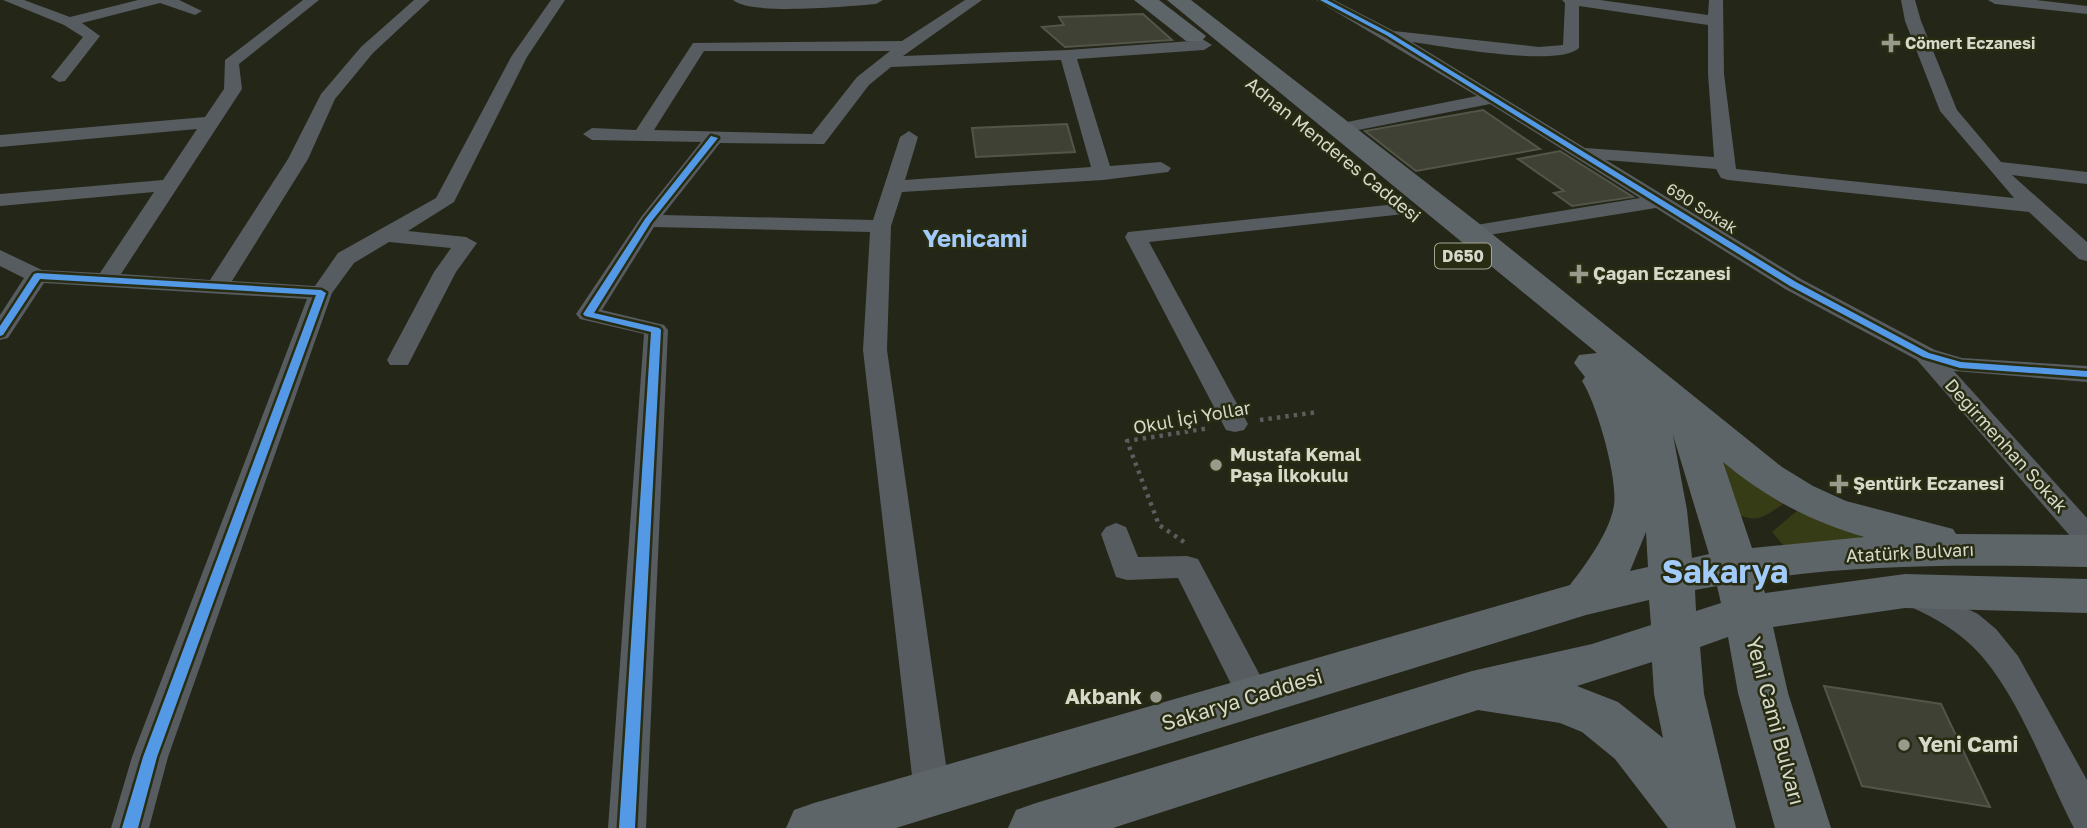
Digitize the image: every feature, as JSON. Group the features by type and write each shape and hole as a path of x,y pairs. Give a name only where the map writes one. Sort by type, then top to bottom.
{"main road":[{"name":"Adnan Menderes Caddesi","path":"1145,0 1406,209 1587,358 1630,397 1644,414 1653,432 1665,497 1674,636"},
{"name":"Adnan Menderes Caddesi","path":"1178,0 1675,399 1695,439 1722,518 1741,590"},
{"path":"1586,598 1612,563 1635,505 1634,485 1622,429 1611,396 1587,358"},
{"path":"1675,399 1761,473 1801,497 1899,531 1974,548"},
{"name":"Atatürk Bulvarı","path":"1741,590 1974,548 2087,551"},
{"name":"Sakarya Caddesi","path":"814,828 1586,598 1671,579 1741,590"},
{"path":"1036,828 1472,691 1592,663 1674,636 1741,590 1802,605 1905,591 2087,596"},
{"name":"Yeni Cami Bulvarı","path":"1741,590 1758,672 1803,828"},
{"path":"1758,672 1774,626 1802,605"},
{"path":"1674,636 1679,694 1708,828"},
{"path":"1472,691 1579,707 1604,718 1630,738 1701,828"}],"street":[{"path":"10,0 69,22 92,36 59,78"},
{"path":"69,22 155,0"},
{"path":"166,0 195,11"},
{"path":"106,280 233,89 231,63 313,0"},
{"path":"217,287 298,159 327,98 367,50 422,0"},
{"path":"130,828 150,757 321,293 346,258 444,202 519,57 558,0"},
{"path":"740,0 785,5 876,0"},
{"path":"592,134 817,140 863,81 906,46 975,0"},
{"name":"690 Sokak","path":"1323,0 1388,34 1793,284 1926,355 1960,365 2087,374"},
{"path":"1388,34 1541,52 1565,51 1571,48 1571,0 1715,21"},
{"path":"1716,0 1716,74 1724,164 1728,174 2034,206"},
{"path":"1908,0 1913,21 1949,111 1995,167 2087,254"},
{"path":"1996,0 2087,10"},
{"path":"886,62 1068,55 1204,45"},
{"path":"641,136 699,46 906,46"},
{"path":"1068,55 1103,174"},
{"path":"1338,128 1490,99"},
{"path":"0,141 213,122"},
{"path":"909,137 881,226 875,350 932,793"},
{"path":"627,828 656,330 588,314 648,221 714,138"},
{"path":"1580,152 1724,164"},
{"path":"894,187 1103,174 1161,167"},
{"path":"1995,167 2087,178"},
{"path":"0,200 171,185"},
{"path":"1470,232 1662,201"},
{"path":"1235,424 1136,237 1406,209"},
{"path":"648,221 881,226"},
{"path":"383,235 466,243 445,272 399,360"},
{"path":"0,257 37,276 321,293"},
{"path":"2,326 37,276"},
{"name":"Değirmenhan Sokak","path":"1926,355 2087,537"},
{"path":"1116,534 1126,569 1187,567 1254,696"},
{"path":"1905,591 1946,609 1992,645 2011,674 2087,816"}],"green space":[{"path":"1718,450 1788,501 1761,517 1748,518 1732,511"},
{"path":"1799,509 1857,528 1862,540 1784,546 1772,532"}],"building":[{"path":"1143,14 1172,40 1065,47 1042,27 1064,25 1059,17"},
{"path":"1483,110 1540,149 1416,171 1365,131"},
{"path":"1067,124 1075,152 976,157 972,128"},
{"path":"1560,151 1633,197 1572,206 1554,193 1564,191 1518,159"},
{"name":"Yeni Cami","path":"1824,686 1941,704 1990,807 1862,786"}],"cycle path":[{"path":"1323,0 1388,34 1793,284 1926,355 1960,365 2087,374"},
{"path":"627,828 656,330 588,314 648,221 714,138"},
{"path":"0,333 37,276 321,293 150,757 130,828"}],"place":[{"name":"Cömert Eczanesi","path":"1891,43"},
{"name":"Çağan Eczanesi","path":"1579,274"},
{"name":"Mustafa Kemal Paşa İlkokulu","path":"1216,465"},
{"name":"Şentürk Eczanesi","path":"1839,484"},
{"name":"Akbank","path":"1156,697"},
{"name":"Yeni Cami","path":"1904,745"}],"district":[{"name":"Yenicami","path":"975,239"},
{"name":"Sakarya","path":"1725,572"}]}
